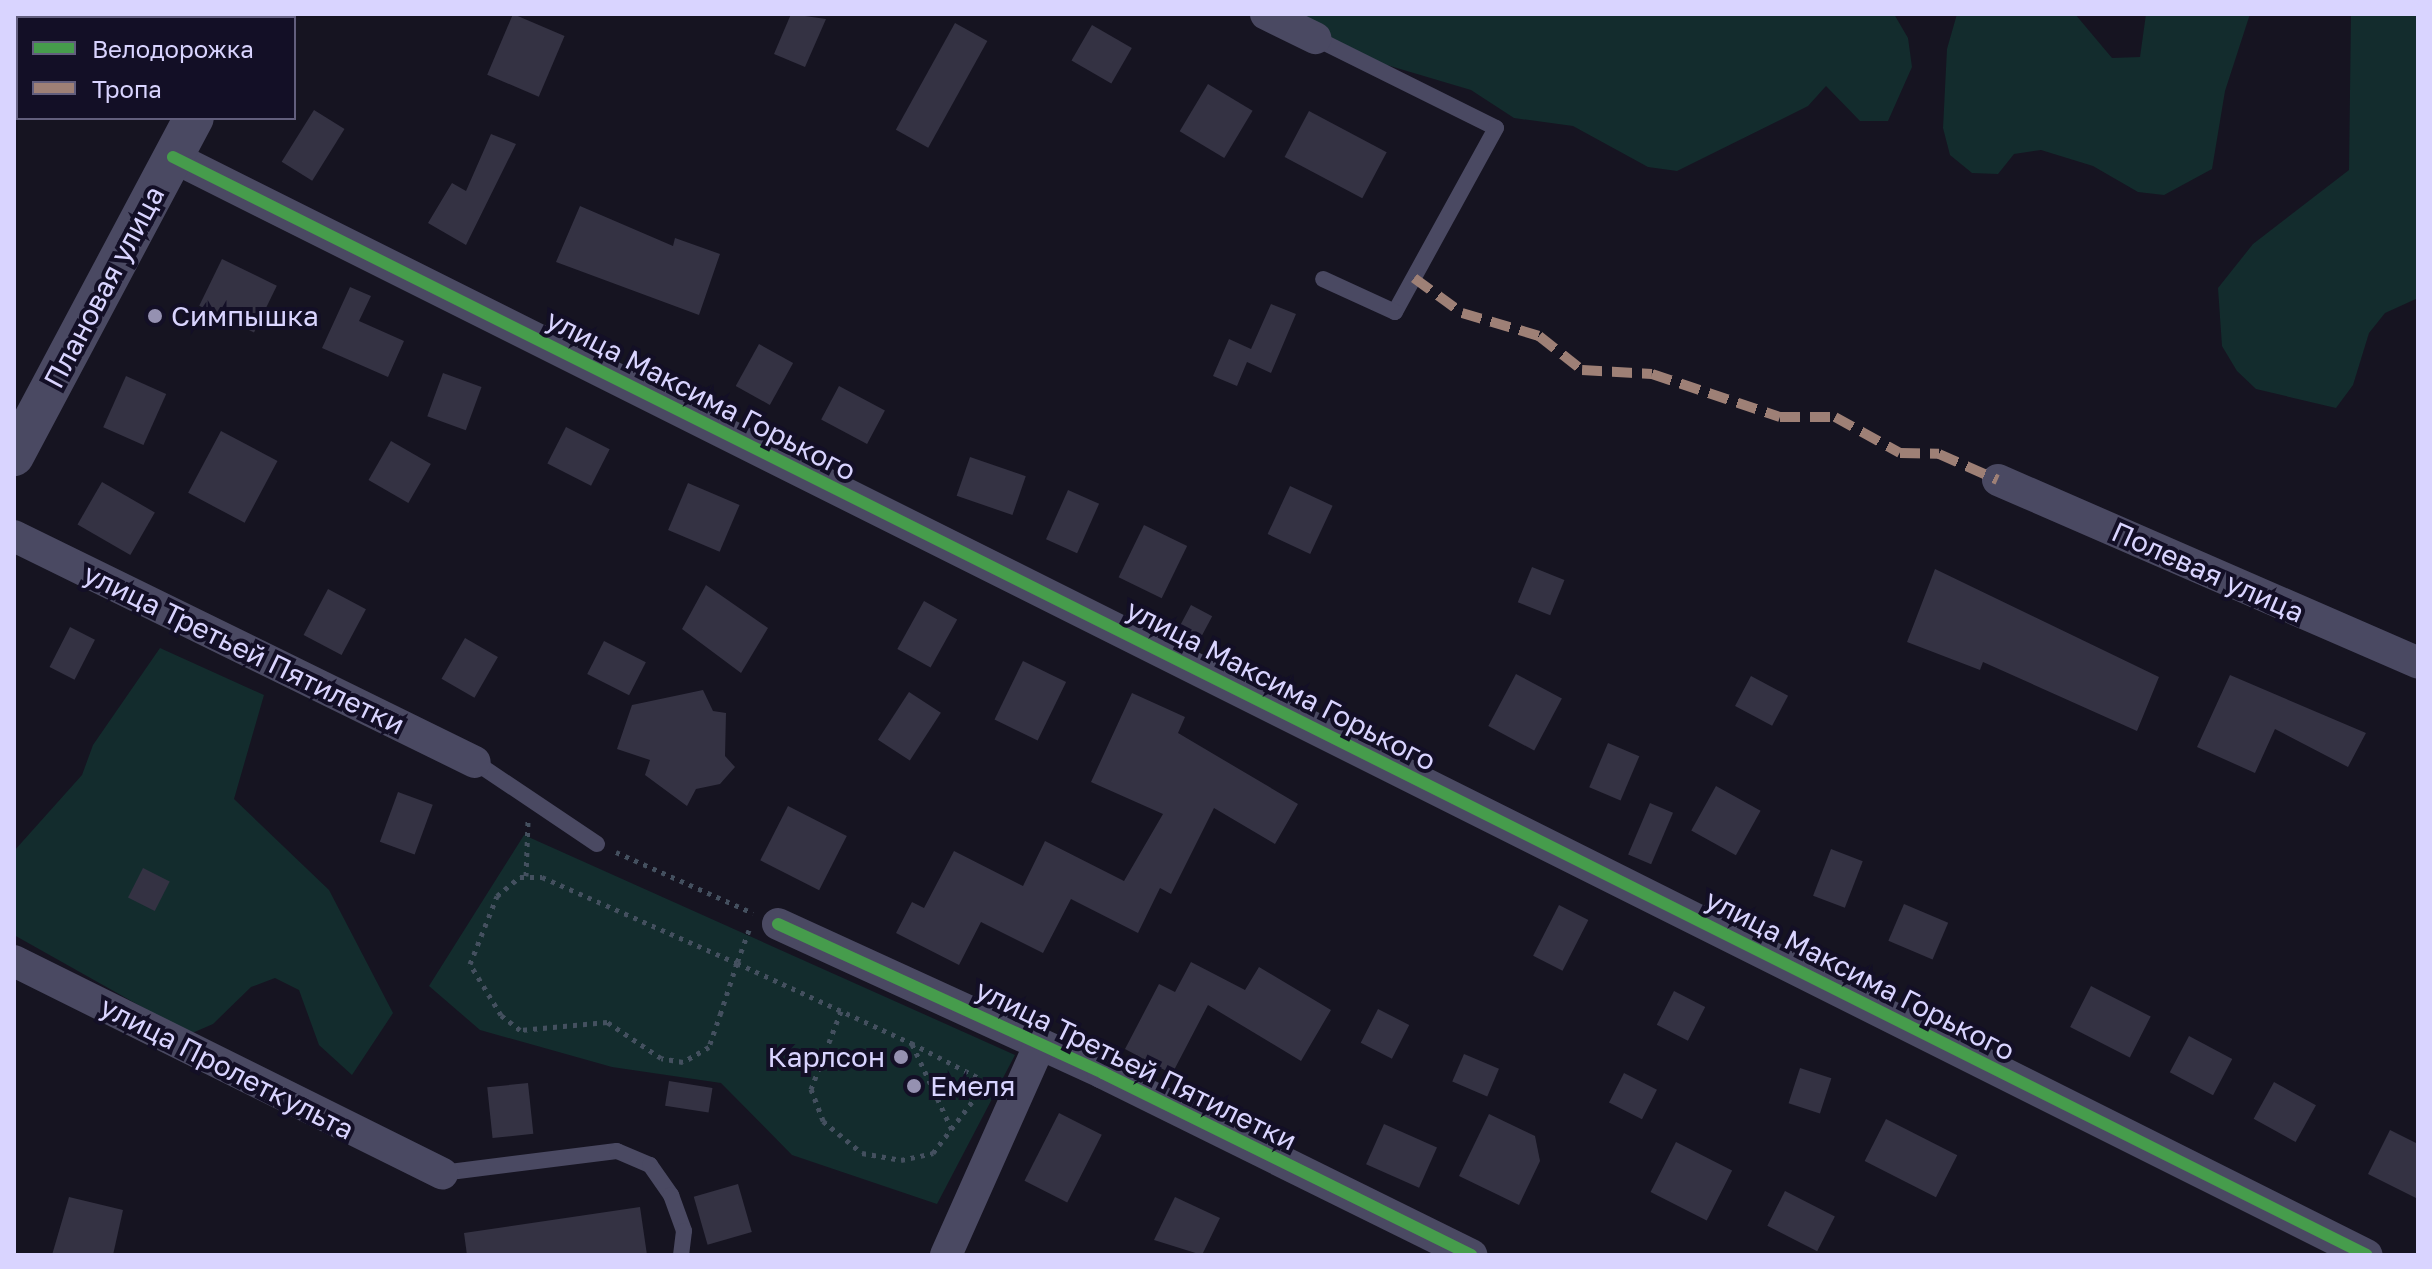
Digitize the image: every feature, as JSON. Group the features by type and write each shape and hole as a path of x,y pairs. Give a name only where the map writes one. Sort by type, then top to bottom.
{"street":[{"path":"1266,14 1315,38"},
{"name":"Плановая улица","path":"14,456 193,120"},
{"name":"улица Максима Горького","path":"173,157 2367,1255"},
{"name":"Полевая улица","path":"1998,480 2418,663"},
{"name":"улица Третьей Пятилетки","path":"14,536 475,762"},
{"name":"улица Третьей Пятилетки","path":"766,919 1030,1039 1471,1255"},
{"name":"улица Пролеткульта","path":"14,961 442,1173"},
{"path":"946,1255 1030,1039"}],"lane":[{"path":"1315,38 1496,128 1395,312 1323,279"},
{"path":"475,762 597,844"},
{"path":"442,1173 617,1151 650,1165 671,1195 684,1231 681,1255"}],"path":[{"path":"526,876 528,798"},
{"path":"526,876 497,896 470,964 501,1015 520,1030 607,1022 661,1058 693,1060 709,1047 737,963 766,919 597,844"},
{"path":"526,876 737,963 911,1043 987,1082"},
{"path":"841,1011 812,1076 823,1121 878,1157 917,1158 954,1134 987,1082 1030,1039"},
{"path":"911,1043 954,1134"}],"green space":[{"path":"1304,14 1894,14 1908,38 1912,67 1888,121 1860,121 1826,86 1808,106 1677,171 1648,167 1573,126 1514,118 1471,90 1343,52"},
{"path":"1957,14 2075,14 2112,58 2140,57 2146,14 2250,14 2225,91 2212,169 2164,195 2138,192 2093,166 2041,150 2014,154 1998,174 1972,173 1950,155 1943,128 1947,49"},
{"path":"2351,14 2418,14 2418,298 2385,313 2369,333 2353,385 2336,408 2256,389 2237,371 2222,346 2218,288 2253,244 2349,170"},
{"path":"160,648 264,695 234,799 329,890 393,1013 352,1075 319,1045 299,990 275,978 251,987 213,1024 190,1034 14,935 14,851 82,775 93,745"},
{"path":"524,835 1015,1055 937,1204 792,1155 721,1083 612,1067 480,1030 429,986"}],"building":[{"path":"513,14 565,36 539,97 487,75"},
{"path":"791,14 826,19 805,67 774,54"},
{"path":"955,23 987,41 928,148 896,130"},
{"path":"1092,25 1132,48 1111,84 1072,61"},
{"path":"1208,84 1253,111 1224,158 1180,131"},
{"path":"314,110 345,129 312,181 282,162"},
{"path":"1309,111 1387,152 1362,198 1285,157"},
{"path":"491,134 516,144 466,245 428,223 452,183 466,191"},
{"path":"580,206 673,246 675,238 720,254 699,315 556,262"},
{"path":"222,259 277,286 254,332 199,306"},
{"path":"350,287 371,296 359,321 404,341 388,377 322,348"},
{"path":"1271,304 1296,314 1271,373 1247,362 1237,386 1213,376 1229,339 1251,349"},
{"path":"759,344 793,363 770,405 736,386"},
{"path":"443,373 482,387 466,430 427,416"},
{"path":"126,376 166,394 143,445 103,427"},
{"path":"839,386 885,410 867,444 821,420"},
{"path":"566,427 610,449 591,486 547,464"},
{"path":"221,431 278,461 245,523 188,493"},
{"path":"391,441 431,464 408,503 368,480"},
{"path":"970,457 1026,476 1012,515 957,496"},
{"path":"102,482 155,512 130,555 78,524"},
{"path":"688,483 740,505 720,552 668,530"},
{"path":"1290,486 1333,506 1310,554 1268,534"},
{"path":"1068,490 1099,504 1077,553 1046,539"},
{"path":"1144,525 1187,546 1162,598 1119,577"},
{"path":"1532,567 1564,580 1550,615 1518,602"},
{"path":"1935,569 2159,677 2137,731 1983,662 1980,670 1907,642"},
{"path":"706,585 768,628 741,673 682,629"},
{"path":"328,589 366,609 342,655 304,635"},
{"path":"924,601 957,619 931,668 897,649"},
{"path":"1191,605 1212,616 1196,646 1175,635"},
{"path":"70,627 95,640 75,680 50,667"},
{"path":"465,638 498,657 474,698 442,679"},
{"path":"604,641 646,662 629,695 587,674"},
{"path":"1023,661 1066,682 1038,740 995,719"},
{"path":"1516,674 1562,698 1534,751 1488,726"},
{"path":"2230,675 2366,733 2348,767 2275,729 2255,773 2197,747"},
{"path":"1751,676 1788,696 1772,726 1735,706"},
{"path":"703,690 713,711 726,713 725,756 735,767 720,784 696,789 687,806 645,775 650,760 617,749 632,705"},
{"path":"909,692 941,713 910,761 878,740"},
{"path":"1132,693 1185,717 1178,733 1298,804 1275,844 1214,808 1171,894 1160,888 1138,933 1071,899 1043,953 981,922 959,965 896,933 912,902 924,908 954,851 1023,886 1045,841 1124,881 1163,814 1091,782"},
{"path":"1608,743 1639,756 1621,800 1589,787"},
{"path":"1716,786 1761,811 1736,855 1691,831"},
{"path":"398,792 433,805 415,854 380,842"},
{"path":"1650,803 1673,813 1651,864 1628,855"},
{"path":"788,806 847,836 819,890 760,860"},
{"path":"1831,849 1863,861 1845,908 1813,896"},
{"path":"143,868 170,882 155,911 128,897"},
{"path":"1904,904 1948,923 1933,960 1888,941"},
{"path":"1559,905 1588,920 1563,971 1533,956"},
{"path":"1191,962 1245,990 1259,967 1331,1010 1301,1061 1208,1005 1172,1074 1125,1049 1159,984 1175,992"},
{"path":"2091,986 2151,1016 2130,1057 2070,1027"},
{"path":"1674,991 1705,1007 1688,1041 1657,1025"},
{"path":"1378,1009 1409,1025 1392,1059 1361,1043"},
{"path":"2189,1036 2232,1059 2213,1095 2170,1072"},
{"path":"1464,1054 1499,1069 1487,1096 1452,1082"},
{"path":"1800,1068 1831,1078 1820,1113 1789,1103"},
{"path":"1624,1073 1657,1090 1642,1119 1609,1102"},
{"path":"669,1081 712,1088 709,1113 665,1106"},
{"path":"2274,1082 2316,1105 2296,1142 2254,1119"},
{"path":"528,1083 533,1134 493,1138 487,1087"},
{"path":"1059,1113 1102,1135 1067,1203 1024,1181"},
{"path":"1489,1114 1535,1136 1540,1161 1519,1205 1459,1176"},
{"path":"1886,1119 1957,1155 1936,1197 1865,1161"},
{"path":"1384,1124 1437,1148 1419,1188 1366,1164"},
{"path":"2390,1130 2418,1144 2418,1199 2368,1174"},
{"path":"1676,1142 1732,1171 1707,1220 1651,1192"},
{"path":"738,1184 752,1232 708,1245 694,1197"},
{"path":"1785,1191 1835,1216 1817,1251 1767,1226"},
{"path":"69,1197 123,1210 113,1255 52,1255"},
{"path":"1175,1197 1220,1218 1202,1255 1154,1240"},
{"path":"640,1207 647,1255 467,1255 464,1233"}],"marked path":[{"path":"1414,278 1462,313 1539,336 1582,370 1652,374 1780,417 1835,417 1900,453 1939,454 1998,480"}],"cycle path":[{"path":"173,157 2367,1255"},
{"path":"778,924 1103,1073 1471,1255"}],"place":[{"name":"Симпышка","path":"155,316"},
{"name":"Карлсон","path":"901,1057"},
{"name":"Емеля","path":"914,1086"}]}
